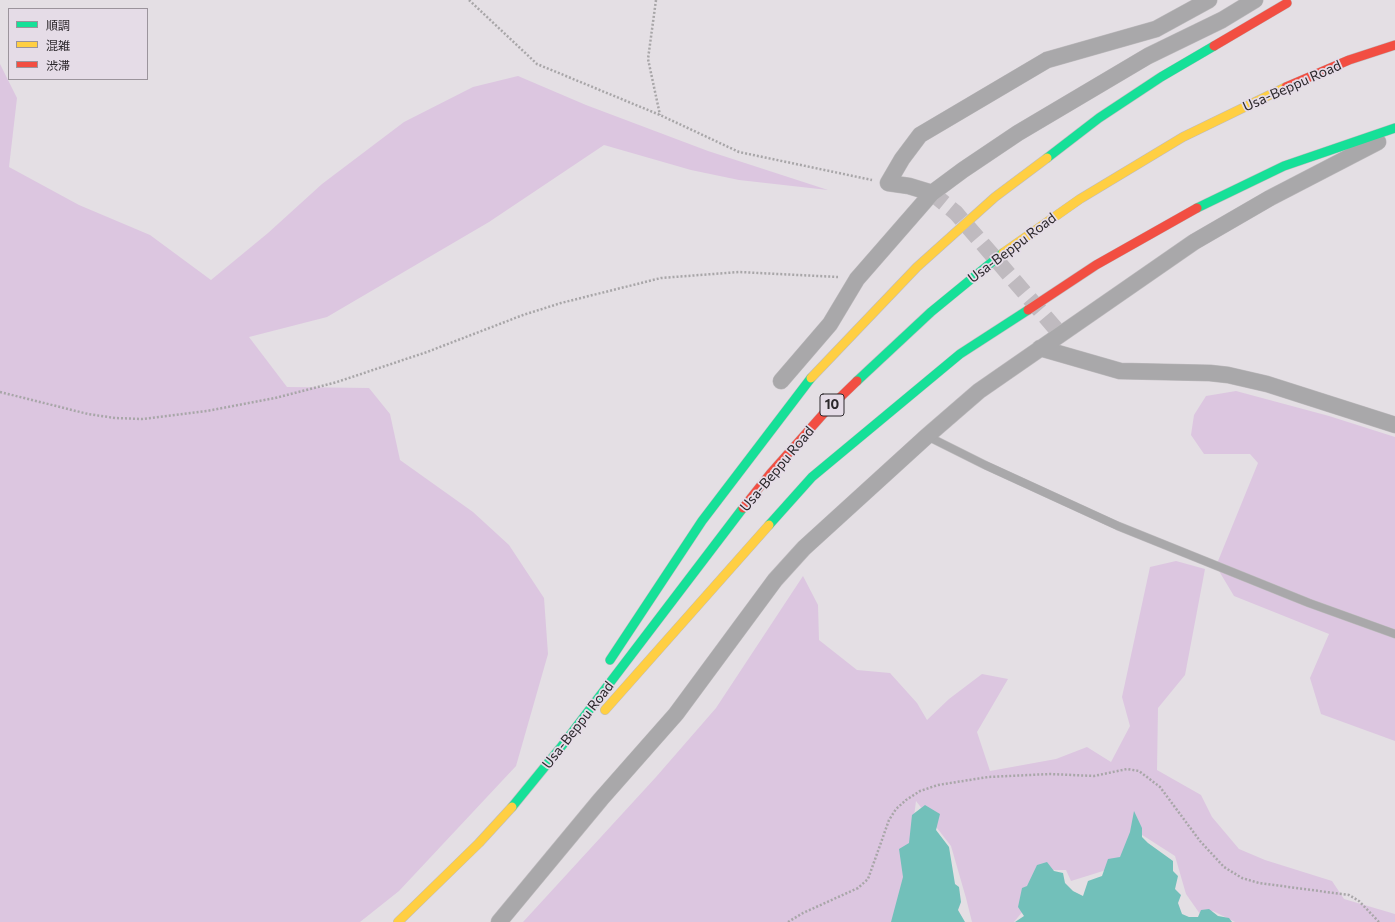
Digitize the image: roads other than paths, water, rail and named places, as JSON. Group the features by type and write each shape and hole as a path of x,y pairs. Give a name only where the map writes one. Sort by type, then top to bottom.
{"highway":[{"path":"605,668 702,521 808,380 858,326 917,267 994,197 1099,118 1161,77 1288,1"},
{"name":"Usa-Beppu Road","path":"398,922 417,906 479,843 522,795 561,747 704,558 770,474 825,412 876,362 931,312 987,265 1038,228 1080,199 1183,137 1262,97 1349,60 1395,45"},
{"path":"522,795 634,679 812,477 960,354 1096,265 1194,208 1284,166 1395,128"},
{"path":"522,795 583,701"}],"street":[{"path":"932,193 909,186 888,184 902,159 920,135 1030,69 1063,54 1156,29 1209,0"},
{"path":"781,381 830,324 857,279 932,193 1018,133 1148,56 1222,20 1255,0"},
{"path":"499,922 601,799 676,714 775,580 804,548 927,436 979,391 1194,242 1270,198 1395,133"},
{"path":"1040,348 1120,370 1228,375 1267,384 1395,425"}],"lane":[{"path":"927,436 985,465 1118,526 1309,603 1395,634"}],"water":[{"path":"925,805 940,814 936,830 949,847 955,884 959,887 961,902 958,910 965,922 891,922 903,877 899,849 909,843 912,815"},
{"path":"1134,811 1142,828 1142,837 1173,861 1173,871 1178,876 1175,889 1181,895 1178,903 1182,914 1189,917 1198,917 1201,910 1209,909 1218,916 1229,918 1232,922 1015,922 1024,916 1018,907 1022,888 1027,886 1037,865 1047,862 1054,871 1063,873 1065,883 1073,891 1083,896 1088,881 1102,876 1108,859 1120,857 1130,832"}],"tunnel":[{"path":"932,193 956,213 1061,335"}]}
